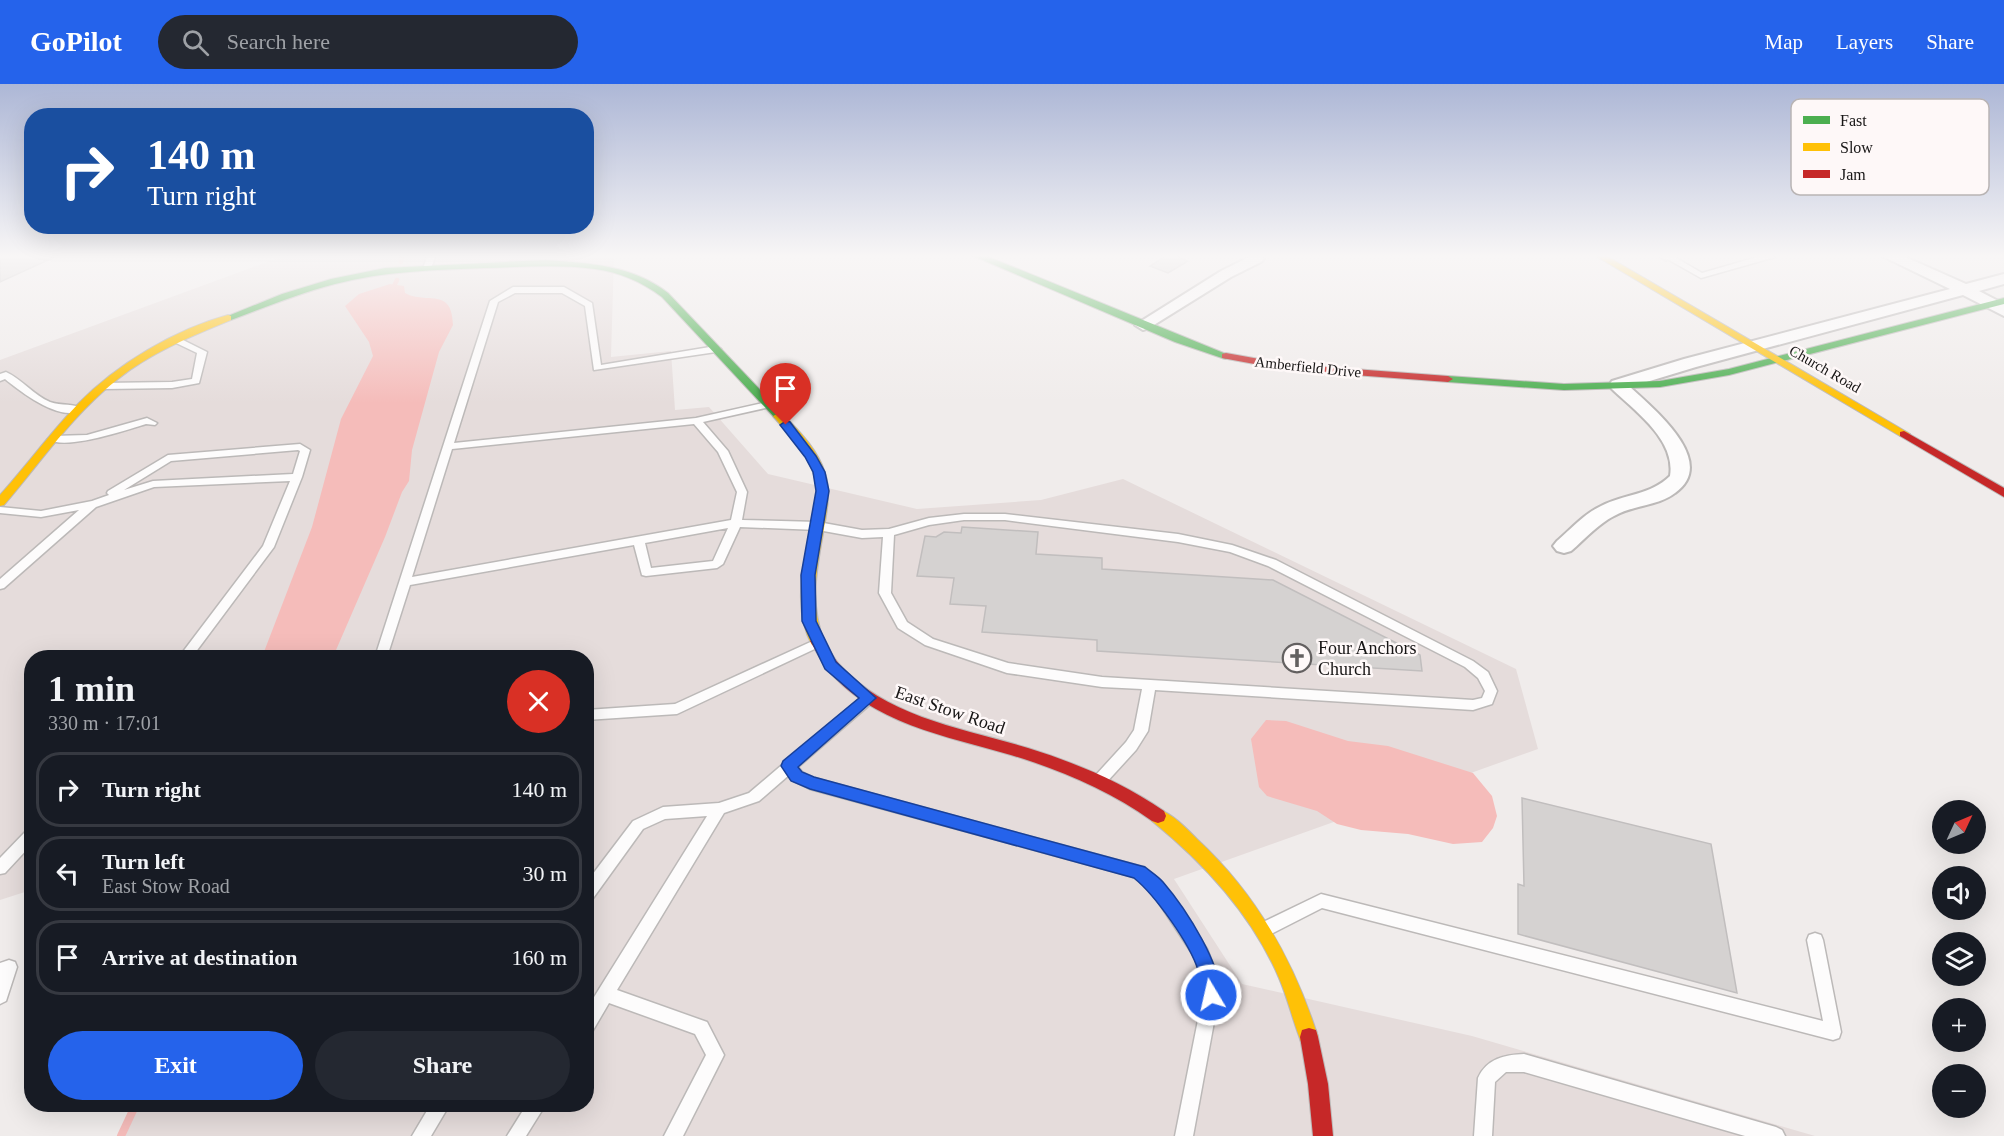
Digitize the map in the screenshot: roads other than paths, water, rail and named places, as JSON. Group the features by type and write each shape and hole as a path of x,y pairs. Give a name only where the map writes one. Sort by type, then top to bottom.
{"street":[{"name":"East Stow Road","path":"0,502 78,409 102,386 132,364 177,340 267,304"},
{"name":"East Stow Road","path":"674,304 799,440 819,472 822,491 818,526 808,575 807,598 809,621 830,665 851,686 909,719 1022,753 1098,781 1136,800 1205,854 1264,930 1288,977 1307,1028 1319,1085 1323,1136"},
{"name":"Amberfield Drive","path":"1094,304 1230,357 1287,367 1544,386 1591,387 1680,382 1999,306"},
{"path":"1143,325 1177,304"},
{"name":"Church Road","path":"1682,304 2004,493"},
{"name":"Amberfield Drive","path":"1618,385 1913,304"},
{"path":"1564,546 1607,511 1669,488 1678,480 1682,470 1679,454 1669,438 1618,385"}],"lane":[{"path":"383,650 450,446 493,304"},
{"path":"586,304 597,368 716,349"},
{"path":"102,386 172,385 196,381 202,352 177,340"},
{"path":"0,378 6,375 37,401 58,409 78,409"},
{"path":"450,446 696,421 767,405"},
{"path":"52,439 87,438 147,421 152,423"},
{"path":"639,540 646,572 717,564 736,523 742,492 723,451 696,421"},
{"path":"0,585 94,504 168,458 300,447 305,450 297,477 268,547 191,650"},
{"path":"0,510 41,513 94,504 153,484 297,477"},
{"path":"405,582 736,523 818,526 862,534 889,534 929,522 964,517 1005,517 1124,530 1232,549 1272,563 1469,664 1483,675 1491,691 1487,701 1473,705 1102,682 1007,668 929,642 902,624 885,593 889,534"},
{"path":"594,714 677,709 818,643"},
{"path":"1098,781 1131,746 1141,731 1149,685"},
{"path":"594,885 638,825 663,813 720,809 754,797 869,698"},
{"path":"789,766 797,777 810,783 1139,872 1156,886 1201,954 1208,972 1211,995 1184,1136"},
{"path":"594,1014 720,809"},
{"path":"0,868 24,842"},
{"path":"1264,930 1321,901 1833,1032 1815,940"},
{"path":"0,972 9,967 0,996"},
{"path":"607,994 701,1028 715,1055 673,1136"},
{"path":"1484,1136 1487,1078 1503,1064 1524,1063 1776,1136"},
{"path":"421,1136 436,1112"},
{"path":"516,1136 532,1112"}],"waterway":[{"path":"121,1136 132,1112"}],"place":[{"name":"Four Anchors Church","path":"1297,658"}]}
